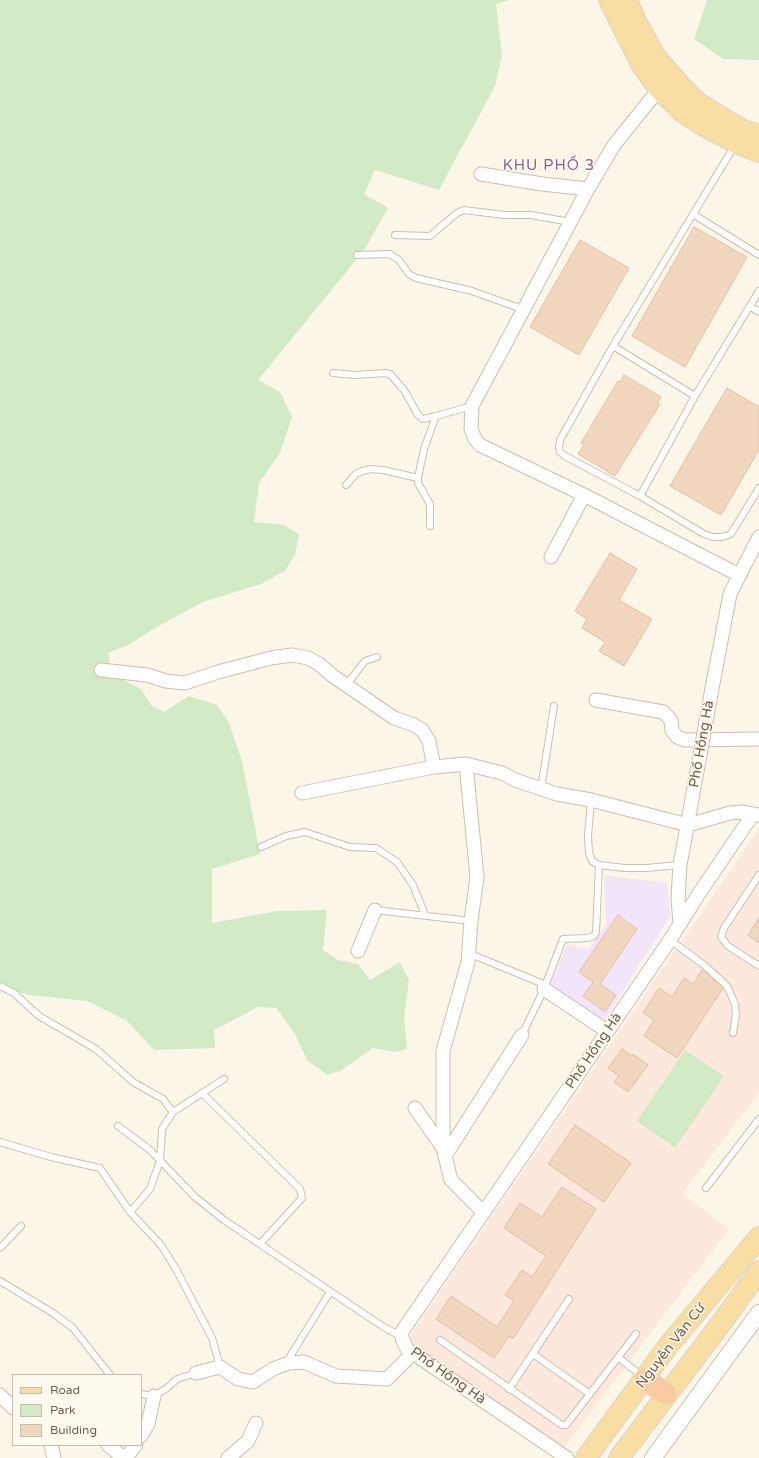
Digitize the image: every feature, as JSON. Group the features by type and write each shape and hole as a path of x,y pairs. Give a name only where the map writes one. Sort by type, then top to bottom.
{"highway":[{"path":"645,1379 666,1394"}],"main road":[{"path":"609,0 640,64 659,89 682,112 704,126 746,136"},
{"path":"627,0 636,21 656,57 681,86 697,102 746,136 759,152"},
{"name":"Nguyễn Văn Cừ","path":"586,1458 668,1346 759,1237"},
{"name":"Nguyễn Văn Cừ","path":"619,1458 759,1271"}],"street":[{"path":"659,89 614,145 588,189 522,309 472,406 471,429 475,439 480,445 584,495 739,575"},
{"path":"481,174 542,184 588,189"},
{"path":"551,557 584,495"},
{"name":"Phố Hồng Hà","path":"567,1458 407,1349 401,1333 406,1323 608,1031 680,924 678,898 680,865 730,594 759,537"},
{"path":"101,670 147,675 166,681 185,683 218,672 270,658 292,655 308,658 394,718 422,730 429,741 434,767"},
{"path":"596,700 663,712 671,720 672,730 677,737 685,740 759,739"},
{"path":"466,764 477,877 471,921 468,962 443,1051 444,1152 451,1180 483,1212"},
{"path":"302,792 434,767 466,764 502,773 541,789 591,800 688,825 730,813 742,812 756,814 698,895 680,924"},
{"path":"358,951 375,910"},
{"path":"545,987 608,1031"},
{"path":"444,1152 522,1035"},
{"path":"415,1108 444,1152"},
{"path":"653,1458 759,1313"},
{"path":"196,1373 220,1367 238,1379 253,1382 273,1369 286,1364 304,1362 336,1376 387,1379 413,1353"},
{"path":"0,1395 12,1407"},
{"path":"142,1434 148,1424 154,1396"},
{"path":"228,1458 248,1441 256,1423"},
{"path":"51,1446 54,1458"},
{"path":"109,1446 122,1457 128,1455 135,1446"}],"lane":[{"path":"746,136 693,214 613,346 560,440 559,447 560,452 565,456 640,496 704,534 722,537 731,534 759,488"},
{"path":"395,235 430,236 457,213 464,210 504,216 531,215 570,222"},
{"path":"693,214 759,256"},
{"path":"357,255 390,254 399,260 409,274 416,278 472,291 522,309"},
{"path":"640,496 695,396 751,307 759,291"},
{"path":"751,307 759,312"},
{"path":"613,346 695,396"},
{"path":"333,373 355,375 390,374 404,390 418,415 423,419 472,406"},
{"path":"430,526 430,504 418,483 418,478 420,464 436,416"},
{"path":"346,485 356,474 371,469 383,470 418,478"},
{"path":"347,684 365,661 377,656"},
{"path":"541,789 554,706"},
{"path":"591,800 589,854 592,861 599,865 646,868 680,865"},
{"path":"261,847 286,836 305,832 350,847 376,848 397,862 413,885 425,915"},
{"path":"522,1035 545,987 563,939 587,938 594,936 596,932 599,865"},
{"path":"759,875 724,928 721,937 728,946 759,966"},
{"path":"375,910 471,921"},
{"path":"670,940 704,965 727,986 735,1004 736,1015 734,1033"},
{"path":"468,953 545,987"},
{"path":"0,986 14,993 39,1016 96,1049 133,1082 164,1100 173,1112"},
{"path":"130,1212 150,1188 160,1161 162,1129 173,1112 224,1079"},
{"path":"202,1093 300,1189 302,1198 260,1244"},
{"path":"706,1188 759,1119"},
{"path":"118,1126 149,1149 195,1197 224,1220 382,1326 402,1336"},
{"path":"0,1142 51,1157 100,1168 130,1212 160,1245 176,1269 212,1338 220,1367"},
{"path":"0,1248 21,1226"},
{"path":"0,1281 53,1313 73,1328 109,1374"},
{"path":"286,1364 330,1292"},
{"path":"509,1389 569,1299"},
{"path":"440,1340 562,1425 566,1425 636,1334"},
{"path":"533,1354 590,1394"},
{"path":"618,1357 645,1379"},
{"path":"142,1394 154,1396 167,1388 177,1378 196,1373"}],"shaded area":[{"path":"759,829 759,1093 682,1194 729,1229 563,1449 412,1348 410,1340 412,1332"},
{"path":"604,875 667,883 670,916 603,1022 550,985 567,945 589,949 606,924"}],"green space":[{"path":"0,0 509,0 496,4 502,56 495,86 439,190 375,170 364,194 388,208 365,249 258,380 280,392 292,417 280,453 259,483 254,522 284,525 299,534 295,555 285,571 261,584 203,602 155,628 128,645 108,653 111,674 141,689 151,705 164,712 189,696 217,705 228,720 242,761 260,854 212,869 212,923 277,911 327,910 323,950 338,960 358,964 370,980 400,962 409,980 404,1017 407,1049 396,1052 373,1048 340,1071 327,1075 307,1060 295,1034 276,1008 258,1007 214,1030 215,1048 154,1050 127,1021 87,1001 30,995 0,988"},
{"path":"707,0 759,0 759,60 723,59 694,39"},
{"path":"685,1050 724,1076 675,1148 637,1121"}],"building":[{"path":"694,227 747,257 685,367 632,336"},
{"path":"580,240 629,268 579,355 530,327"},
{"path":"624,375 661,397 657,403 660,404 615,476 578,454 584,445 581,443 618,381 620,382"},
{"path":"727,388 759,407 759,450 721,515 670,486"},
{"path":"610,553 637,569 619,600 652,619 624,666 599,651 605,642 582,628 587,619 575,611"},
{"path":"618,915 637,929 600,984 616,995 605,1012 583,996 593,982 579,972"},
{"path":"759,918 759,943 748,935"},
{"path":"702,970 725,985 677,1058 644,1036 654,1020 643,1013 659,988 672,997 684,978 693,984"},
{"path":"622,1049 632,1056 633,1054 648,1065 628,1092 614,1082 619,1076 608,1068"},
{"path":"575,1125 631,1163 604,1202 548,1164"},
{"path":"562,1187 596,1209 513,1339 509,1336 494,1358 436,1319 451,1296 497,1327 514,1301 505,1295 522,1270 532,1277 546,1256 504,1228 520,1203 542,1217"}],"district":[{"name":"KHU PHỐ 3","path":"549,166"}]}
